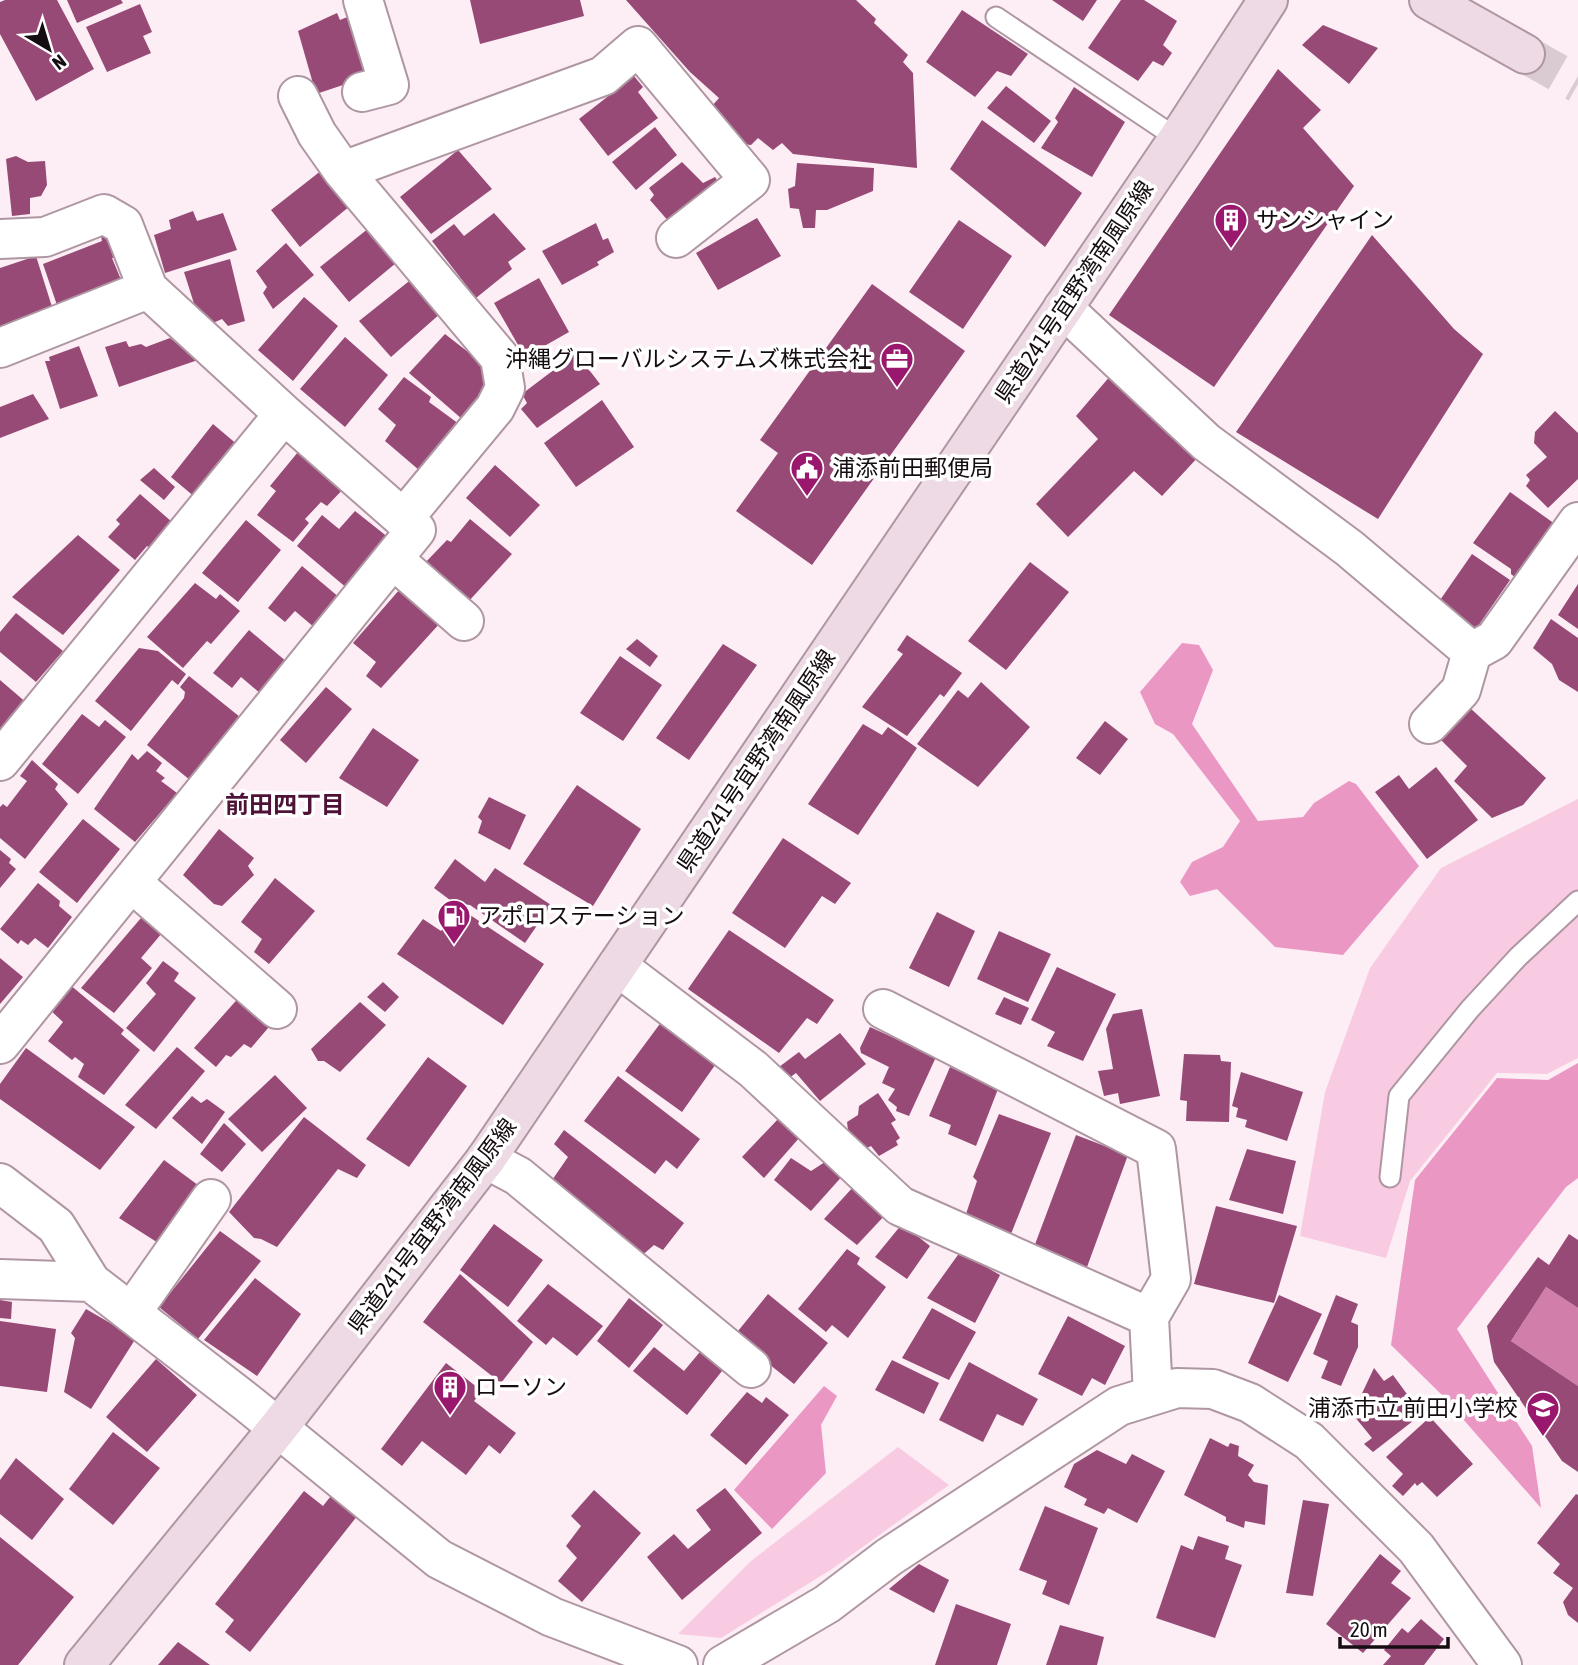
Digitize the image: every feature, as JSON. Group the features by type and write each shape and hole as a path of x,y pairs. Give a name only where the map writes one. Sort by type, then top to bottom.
{"main road":[{"name":"県道241号宜野湾南風原線","path":"84,1665 278,1428 486,1159 1178,139 1268,0"},
{"path":"1429,0 1525,54"}],"street":[{"path":"362,92 389,85 363,0"},
{"path":"343,171 603,76 638,46 750,180 676,238"},
{"path":"298,96 317,134 343,171 500,358 505,387 495,408 404,519"},
{"path":"0,239 45,237 104,214 123,225 148,289 416,530 0,1044"},
{"path":"0,348 148,289"},
{"path":"1063,309 1206,442 1349,548 1472,652"},
{"path":"0,761 284,414"},
{"path":"1429,724 1461,690 1472,652 1494,640 1578,522"},
{"path":"393,559 464,621"},
{"path":"131,882 277,1009"},
{"path":"617,966 753,1069 900,1206 1149,1317"},
{"path":"883,1009 1156,1149 1171,1279 1149,1317 1153,1395"},
{"path":"486,1159 519,1176 751,1367"},
{"path":"0,1183 56,1226 91,1282 278,1428 439,1559 552,1617 678,1665"},
{"path":"131,1313 211,1199"},
{"path":"0,1279 91,1282"},
{"path":"723,1665 827,1604 889,1557 1119,1406 1177,1388 1213,1389 1250,1403 1309,1441 1416,1548 1502,1665"}],"lane":[{"path":"996,17 1178,139"},
{"path":"1390,1177 1399,1096 1469,1009 1518,957 1578,901"}],"shaded area":[{"path":"1182,643 1199,645 1213,670 1192,724 1258,821 1303,817 1314,803 1349,781 1356,784 1419,866 1343,955 1275,947 1217,889 1190,896 1180,882 1192,862 1223,847 1240,821 1173,734 1155,724 1140,692"},
{"path":"1578,799 1578,1058 1547,1074 1497,1073 1410,1181 1386,1258 1300,1236 1325,1092 1370,968 1441,868"},
{"path":"1578,1063 1578,1178 1566,1187 1457,1329 1532,1446 1541,1508 1441,1394 1391,1345 1415,1180 1497,1078 1548,1080"},
{"path":"1546,1287 1578,1308 1578,1386 1511,1341"},
{"path":"824,1386 837,1396 821,1425 826,1473 772,1529 734,1490"},
{"path":"898,1447 949,1485 832,1569 721,1638 678,1634 751,1561"}],"building":[{"path":"57,0 94,69 36,101 0,34 0,2"},
{"path":"67,0 121,0 123,3 77,23"},
{"path":"470,0 580,0 584,16 480,44"},
{"path":"626,0 856,0 876,19 874,23 908,55 903,62 913,73 917,168 793,154 782,143 773,150 758,138 751,145 743,144 712,106 719,98 690,72"},
{"path":"1052,0 1097,0 1083,21"},
{"path":"1121,0 1144,0 1177,21 1163,45 1172,53 1163,66 1153,61 1138,81 1088,48"},
{"path":"140,4 152,32 143,36 151,53 107,72 86,27"},
{"path":"962,10 1028,54 1011,76 997,71 975,97 926,62"},
{"path":"337,13 340,20 350,16 370,76 316,94 298,31"},
{"path":"1323,25 1378,48 1349,84 1302,45"},
{"name":"サンシャイン","path":"1278,69 1321,110 1303,128 1354,186 1214,387 1109,315"},
{"path":"634,76 643,87 638,92 658,118 608,156 579,119"},
{"path":"1006,86 1051,121 1034,143 987,108"},
{"path":"1074,87 1125,122 1092,177 1041,148 1058,122 1055,118"},
{"path":"982,120 1082,193 1045,247 950,169"},
{"path":"655,127 677,155 636,190 612,162"},
{"path":"458,150 492,189 431,234 400,197"},
{"path":"16,156 28,162 45,161 47,185 41,196 30,198 30,214 12,216 6,159"},
{"path":"682,162 703,183 715,177 719,183 670,223 650,200 654,195 649,188"},
{"path":"797,163 874,168 873,191 827,210 816,210 815,228 803,228 799,209 790,208 788,189 795,186"},
{"path":"322,170 350,206 300,247 271,210"},
{"path":"193,211 197,221 223,213 237,250 165,273 154,235 171,229 169,220"},
{"path":"494,213 526,249 508,262 512,269 476,298 432,241 454,224 464,236"},
{"path":"757,218 781,256 718,290 696,253"},
{"path":"959,220 1012,256 963,329 909,292"},
{"path":"596,223 603,240 608,238 614,252 597,262 599,265 562,285 542,251"},
{"path":"369,228 396,263 349,302 320,267"},
{"path":"113,233 121,256 112,258 124,287 59,311 43,264 102,241 101,236"},
{"path":"1372,235 1454,329 1483,354 1378,519 1236,432"},
{"path":"286,243 314,275 273,309 263,293 267,287 256,271"},
{"path":"36,256 53,310 0,328 0,268"},
{"path":"230,259 245,321 228,326 222,319 213,323 197,313 184,272"},
{"path":"413,278 441,313 391,357 359,321"},
{"path":"539,278 569,332 525,357 494,303"},
{"path":"872,284 965,351 812,565 736,511 778,453 760,440"},
{"path":"304,297 338,326 293,381 258,350"},
{"path":"445,334 486,366 483,401 462,419 409,373"},
{"path":"345,337 388,375 345,427 300,389"},
{"path":"170,338 198,360 119,387 105,347 126,341 129,347 141,344 146,347"},
{"path":"79,346 98,396 60,409 45,361"},
{"path":"576,353 600,384 537,428 521,409 527,403 522,394"},
{"path":"1111,375 1200,455 1162,496 1134,471 1068,537 1036,504 1098,439 1076,416"},
{"path":"404,377 431,397 429,402 459,424 419,470 385,441 396,425 378,409"},
{"path":"33,394 49,419 0,438 0,407"},
{"path":"602,400 634,447 576,487 544,443"},
{"path":"1555,411 1578,433 1578,479 1548,508 1526,486 1530,480 1526,475 1547,457 1534,443 1535,432"},
{"path":"213,424 239,446 196,498 171,477"},
{"path":"298,452 347,485 327,506 321,502 305,519 309,523 293,542 257,515 276,491 270,486"},
{"path":"495,465 540,505 510,537 466,498"},
{"path":"154,468 175,487 164,500 140,480"},
{"path":"1510,492 1555,524 1518,580 1511,574 1511,569 1473,543"},
{"path":"140,494 172,522 151,549 147,546 135,560 108,537 120,524 116,520"},
{"path":"355,511 389,538 348,589 297,546 322,515 339,529"},
{"path":"470,519 512,554 468,602 423,565 447,540 451,542"},
{"path":"246,520 281,550 238,602 202,573"},
{"path":"78,535 120,570 63,635 12,597"},
{"path":"1472,554 1510,580 1476,629 1438,603"},
{"path":"1030,562 1069,592 1006,670 968,641"},
{"path":"302,566 340,598 315,628 295,611 285,622 268,608"},
{"path":"195,583 216,599 220,594 240,611 211,644 207,641 183,668 147,637"},
{"path":"1578,584 1578,629 1558,615"},
{"path":"400,589 441,622 381,688 366,676 376,662 353,643"},
{"path":"16,613 63,651 36,682 0,652 0,632"},
{"path":"1551,619 1578,638 1578,692 1559,680 1552,664 1533,648"},
{"path":"249,630 287,662 261,694 241,677 232,688 213,673"},
{"path":"907,635 962,673 944,697 940,694 907,736 862,707 903,654 897,650"},
{"path":"637,639 658,656 650,667 626,649"},
{"path":"723,644 757,665 689,760 656,738"},
{"path":"139,648 158,651 186,674 178,685 172,680 131,731 95,701"},
{"path":"620,656 662,685 623,741 580,713"},
{"path":"189,676 240,717 190,780 147,745 184,698 185,692 180,687"},
{"path":"0,680 28,704 7,729 0,729"},
{"path":"981,682 1030,727 978,787 917,744 958,690 968,698"},
{"path":"326,687 352,709 306,763 280,740"},
{"path":"1469,707 1546,778 1523,805 1492,818 1454,781 1467,766 1441,740"},
{"path":"82,714 99,727 105,720 126,737 78,794 42,764"},
{"path":"1105,721 1128,739 1100,775 1076,758"},
{"path":"863,724 882,735 888,727 917,748 858,835 808,804"},
{"path":"373,728 419,760 387,807 339,778"},
{"path":"147,751 162,763 156,771 165,778 161,781 177,793 135,842 94,809 132,754 138,760"},
{"path":"32,760 58,784 55,789 68,804 25,859 0,838 0,807 3,804 7,807 27,781 20,776"},
{"path":"1436,767 1478,820 1427,859 1375,792 1399,775 1409,789"},
{"path":"577,785 641,829 593,906 523,864"},
{"path":"489,797 526,815 510,850 478,833 482,821 478,817"},
{"path":"83,819 120,849 77,903 39,872"},
{"path":"219,829 254,858 248,866 254,875 222,906 214,904 183,875"},
{"path":"783,838 851,883 835,904 822,896 785,948 732,913"},
{"path":"0,850 11,859 9,863 16,869 0,888"},
{"path":"455,859 485,882 495,868 551,905 525,943 470,905 454,903 434,888"},
{"path":"275,878 315,911 269,964 254,952 262,939 241,922"},
{"path":"38,883 60,901 59,906 72,917 48,948 35,938 28,945 21,940 18,944 0,929"},
{"path":"458,907 544,964 503,1025 397,954 423,919 441,931"},
{"path":"937,912 975,931 949,987 909,968"},
{"path":"141,918 162,933 141,958 152,968 114,1013 81,988"},
{"path":"729,930 834,1000 817,1024 807,1018 779,1053 688,989"},
{"path":"999,931 1051,954 1028,1002 977,979"},
{"path":"0,958 23,977 0,1004"},
{"path":"163,961 179,973 174,981 196,998 154,1052 126,1028 156,994 146,983"},
{"path":"1057,967 1116,994 1083,1061 1047,1046 1055,1032 1031,1020"},
{"path":"383,982 399,997 385,1012 367,997"},
{"path":"69,984 124,1030 121,1034 140,1050 104,1095 78,1077 84,1064 75,1057 72,1060 48,1041 63,1022 48,1008"},
{"path":"242,994 274,1021 251,1048 244,1044 231,1057 226,1055 216,1067 194,1048"},
{"path":"1004,997 1029,1008 1021,1025 995,1014"},
{"path":"360,1002 386,1025 340,1072 324,1061 318,1061 311,1049"},
{"path":"1142,1009 1160,1096 1120,1104 1118,1093 1104,1096 1098,1071 1113,1069 1106,1029 1113,1014"},
{"path":"665,1017 720,1058 682,1112 625,1071"},
{"path":"870,1027 936,1057 909,1116 896,1111 897,1107 888,1100 895,1089 882,1083 889,1067 861,1053 860,1048"},
{"path":"840,1033 866,1064 820,1101 796,1073 789,1078 779,1067 799,1052 805,1059"},
{"path":"177,1047 205,1071 156,1129 125,1105"},
{"path":"26,1048 135,1127 100,1170 0,1099 0,1084"},
{"path":"1184,1054 1220,1055 1221,1061 1231,1062 1229,1122 1186,1121 1187,1101 1180,1100"},
{"path":"428,1057 467,1086 409,1167 366,1139"},
{"path":"950,1067 998,1089 976,1146 948,1134 951,1125 929,1116"},
{"path":"1241,1072 1303,1092 1287,1141 1245,1127 1247,1120 1236,1117 1238,1108 1232,1106"},
{"path":"275,1075 307,1108 262,1152 228,1119"},
{"path":"618,1076 700,1139 677,1169 666,1160 655,1174 584,1121"},
{"path":"878,1093 896,1120 891,1123 900,1138 896,1141 898,1145 879,1156 871,1146 863,1150 848,1130 847,1122 858,1115 859,1106"},
{"path":"192,1096 201,1103 207,1099 225,1112 202,1144 172,1118"},
{"path":"999,1114 1051,1133 1011,1234 965,1217 977,1181 973,1177"},
{"path":"304,1117 366,1165 357,1178 338,1169 277,1247 254,1238 229,1212"},
{"path":"779,1118 800,1137 764,1178 742,1157"},
{"path":"224,1123 246,1144 222,1172 200,1154"},
{"path":"564,1130 684,1223 663,1250 654,1245 639,1258 548,1186 568,1157 554,1144"},
{"path":"1076,1135 1128,1155 1087,1267 1034,1247"},
{"path":"1247,1149 1296,1161 1283,1214 1229,1200"},
{"path":"791,1158 811,1171 828,1160 845,1173 811,1211 774,1180"},
{"path":"164,1160 202,1188 163,1246 119,1218"},
{"path":"854,1186 887,1213 857,1245 824,1219"},
{"path":"1216,1206 1297,1226 1274,1303 1194,1284"},
{"path":"494,1224 543,1260 508,1307 460,1270"},
{"path":"902,1224 930,1246 907,1279 875,1257"},
{"path":"220,1231 261,1261 198,1339 159,1307"},
{"path":"1569,1234 1578,1240 1578,1308 1546,1287 1511,1341 1578,1386 1578,1472 1562,1461 1494,1362 1487,1326 1538,1257 1549,1265"},
{"path":"847,1249 860,1258 857,1264 886,1287 848,1338 832,1325 826,1332 798,1309"},
{"path":"960,1252 1000,1275 975,1323 927,1298"},
{"path":"460,1274 533,1342 501,1383 423,1322"},
{"path":"255,1278 301,1314 257,1376 204,1340"},
{"path":"548,1284 603,1326 577,1356 553,1337 546,1345 517,1321"},
{"path":"768,1294 828,1343 794,1384 734,1336"},
{"path":"1279,1295 1322,1314 1288,1382 1248,1363"},
{"path":"1336,1295 1358,1304 1351,1322 1358,1325 1358,1347 1341,1386 1321,1378 1328,1361 1313,1354"},
{"path":"629,1298 663,1325 629,1368 597,1341"},
{"path":"0,1300 12,1302 11,1319 0,1318"},
{"path":"932,1308 976,1332 949,1380 902,1358"},
{"path":"86,1309 136,1338 91,1409 64,1392 75,1338 71,1333"},
{"path":"1068,1316 1125,1346 1105,1385 1092,1378 1082,1396 1038,1374"},
{"path":"0,1321 56,1329 47,1392 0,1386"},
{"path":"654,1347 684,1371 704,1347 726,1366 687,1415 633,1371"},
{"path":"156,1359 197,1395 147,1452 106,1417"},
{"path":"892,1360 939,1383 924,1414 875,1390"},
{"path":"969,1362 1038,1399 1023,1426 997,1414 983,1442 939,1420"},
{"name":"ローソン","path":"446,1363 482,1391 474,1401 516,1433 500,1454 489,1445 466,1475 422,1441 402,1466 381,1449"},
{"path":"1374,1368 1384,1381 1393,1375 1415,1405 1408,1411 1413,1421 1373,1452 1364,1444 1372,1438 1350,1411 1357,1404"},
{"path":"747,1392 762,1403 766,1397 789,1415 746,1465 710,1435"},
{"path":"1430,1417 1473,1464 1437,1497 1422,1482 1417,1486 1415,1483 1403,1496 1392,1486 1403,1474 1386,1457"},
{"path":"113,1432 160,1468 113,1525 69,1489"},
{"path":"1210,1438 1228,1447 1230,1443 1239,1446 1238,1456 1254,1465 1248,1475 1254,1482 1268,1485 1265,1525 1245,1521 1244,1528 1226,1521 1226,1517 1184,1495"},
{"path":"1097,1450 1126,1464 1132,1454 1165,1471 1137,1523 1108,1508 1104,1514 1084,1505 1087,1499 1064,1487 1074,1464"},
{"path":"16,1458 64,1499 32,1540 0,1514 0,1480"},
{"path":"725,1488 762,1533 682,1600 647,1557 674,1534 688,1549 711,1530 696,1510"},
{"path":"594,1490 641,1533 582,1602 558,1581 577,1558 566,1546 581,1526 571,1516"},
{"path":"304,1491 323,1506 334,1492 358,1515 250,1652 225,1632 234,1620 215,1604"},
{"path":"1576,1494 1578,1623 1568,1615 1563,1602 1573,1588 1553,1573 1560,1564 1537,1543"},
{"path":"1303,1500 1329,1504 1313,1596 1286,1593"},
{"path":"1045,1506 1098,1528 1069,1605 1042,1594 1047,1581 1019,1570"},
{"path":"1198,1536 1229,1546 1225,1559 1242,1565 1215,1638 1156,1618 1181,1545 1193,1550"},
{"path":"0,1537 74,1597 18,1665 0,1665"},
{"path":"1380,1554 1401,1571 1391,1583 1411,1598 1363,1653 1326,1624"},
{"path":"919,1564 949,1580 934,1613 889,1589"},
{"path":"956,1604 1011,1624 997,1665 935,1665"},
{"path":"1421,1619 1444,1639 1424,1665 1383,1665 1391,1656 1384,1650 1402,1628 1408,1633"},
{"path":"1060,1625 1104,1637 1097,1665 1046,1665"},
{"path":"178,1642 210,1665 158,1665"}],"tunnel":[{"path":"1525,54 1578,84"}],"place":[{"name":"サンシャイン","path":"1231,250"},
{"name":"沖縄グローバルシステムズ株式会社","path":"897,389"},
{"name":"浦添前田郵便局","path":"807,498"},
{"name":"アポロステーション","path":"454,946"},
{"name":"ローソン","path":"450,1417"},
{"name":"浦添市立 前田小学校","path":"1543,1438"}],"district":[{"name":"前田四丁目","path":"285,804"}]}
